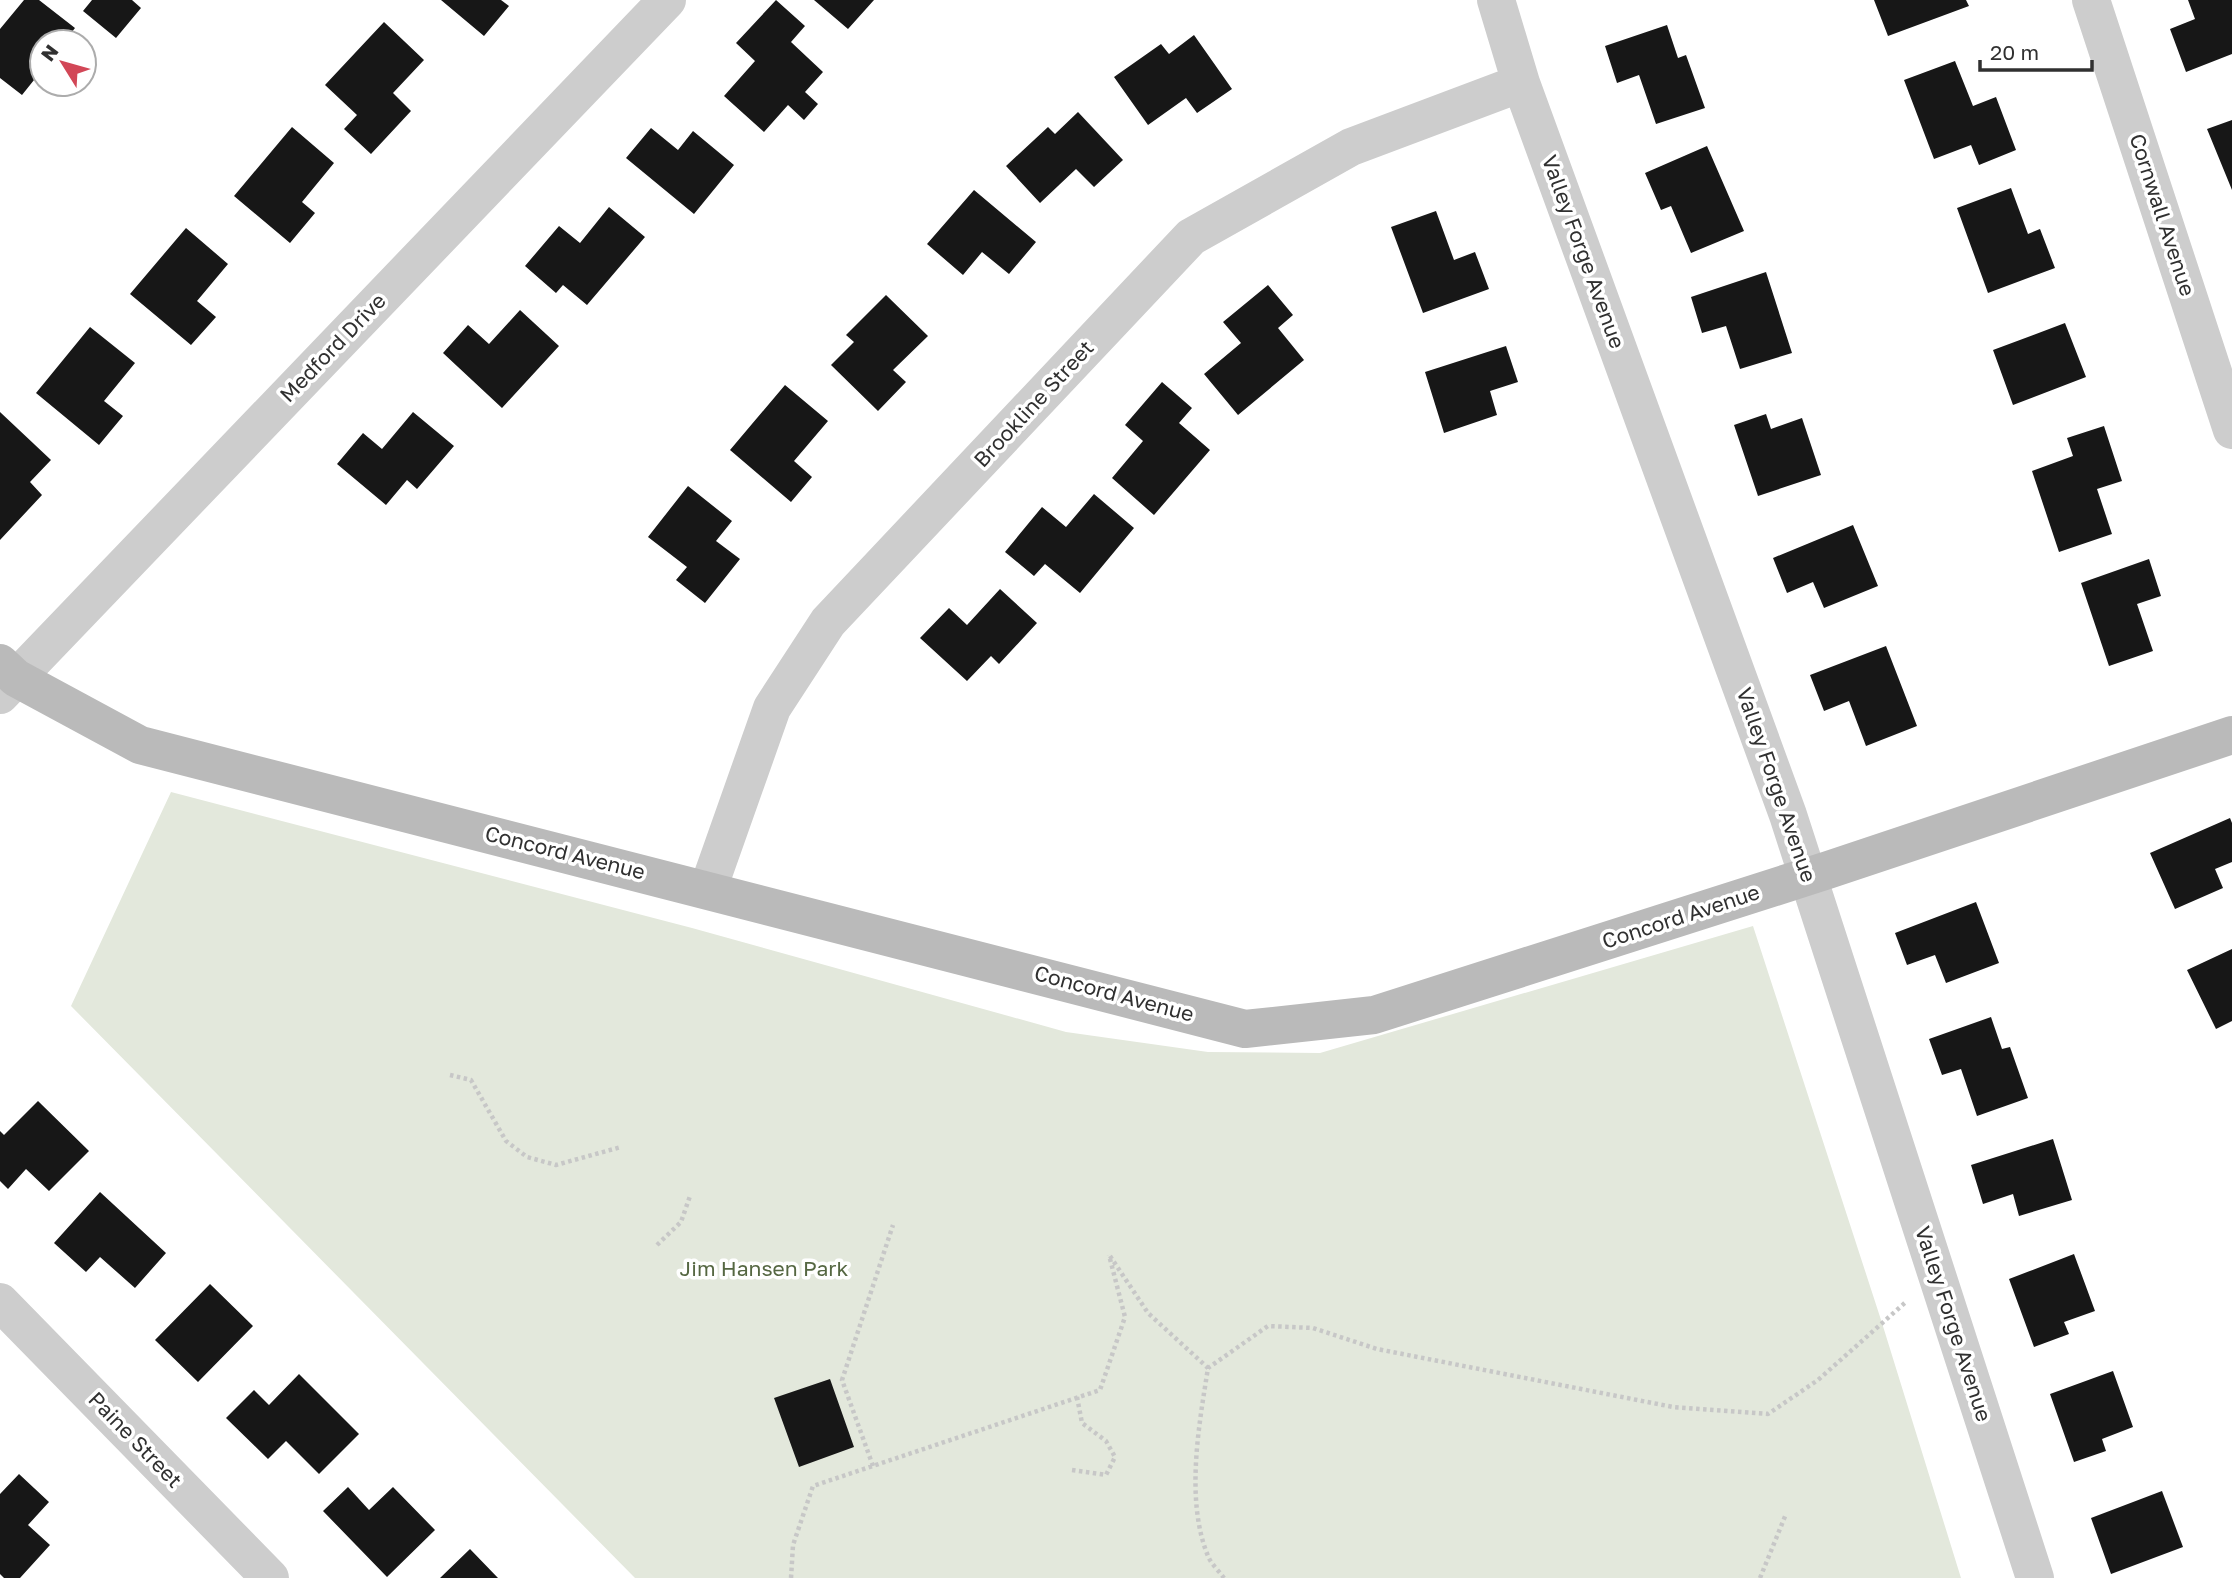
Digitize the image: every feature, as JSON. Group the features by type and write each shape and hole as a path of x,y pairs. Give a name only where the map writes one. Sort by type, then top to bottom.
{"street":[{"name":"Medford Drive","path":"5,679 667,0"},
{"name":"Valley Forge Avenue","path":"1496,0 1521,83 1788,815 2035,1578"},
{"name":"Cornwall Avenue","path":"2091,0 2232,430"},
{"name":"Brookline Street","path":"709,889 772,708 828,622 1191,237 1351,147 1521,83"},
{"name":"Concord Avenue","path":"5,679 140,745 1245,1028 1374,1015 1808,876 2232,735"},
{"name":"Paine Street","path":"0,1302 270,1578"}],"path":[{"path":"450,1075 471,1080 506,1141 527,1157 556,1165 621,1147"},
{"path":"657,1245 681,1222 690,1196"},
{"path":"873,1466 842,1380 893,1225"},
{"path":"792,1578 793,1545 813,1486 1100,1390 1125,1317 1109,1255 1149,1313 1208,1368"},
{"path":"1224,1578 1208,1557 1196,1511 1198,1431 1208,1368 1268,1326 1312,1328 1377,1349 1673,1407 1768,1414 1818,1380 1937,1275"},
{"path":"1072,1470 1106,1475 1115,1457 1106,1441 1082,1423 1077,1398"},
{"path":"1760,1578 1786,1514"}],"green space":[{"name":"Jim Hansen Park","path":"171,792 692,928 1066,1032 1208,1052 1320,1053 1753,926 1882,1323 1961,1578 635,1578 71,1006"}],"building":[{"path":"24,0 39,0 75,28 28,28 28,88 22,95 0,78 0,29"},
{"path":"92,0 132,0 141,8 116,38 83,11"},
{"path":"441,0 501,0 509,6 484,36"},
{"path":"776,0 805,26 791,42 823,72 805,92 818,104 804,120 788,105 764,132 724,96 755,61 736,43"},
{"path":"814,0 874,0 848,29"},
{"path":"1874,0 1966,0 1969,6 1888,36"},
{"path":"2188,0 2232,0 2232,54 2186,72 2170,29 2195,19"},
{"path":"384,22 424,60 393,93 411,111 371,154 344,129 357,115 325,85"},
{"path":"1667,25 1678,58 1686,55 1705,108 1656,124 1639,75 1617,83 1605,46"},
{"path":"1194,35 1232,89 1197,113 1186,98 1148,125 1114,77 1161,44 1169,54"},
{"path":"1955,61 1973,106 1996,97 2016,150 1979,165 1971,145 1934,159 1904,80"},
{"path":"1078,112 1123,160 1094,187 1076,169 1040,203 1006,166 1048,127 1055,134"},
{"path":"2232,120 2232,190 2207,129"},
{"path":"292,127 334,163 302,202 315,213 290,243 234,196"},
{"path":"651,128 678,150 693,131 734,165 694,214 626,158"},
{"path":"1707,146 1744,231 1691,253 1671,206 1661,210 1645,173"},
{"path":"2011,188 2028,234 2040,229 2055,268 1988,293 1957,208"},
{"path":"974,190 1036,242 1009,274 982,252 963,275 927,244"},
{"path":"609,207 645,237 587,305 563,285 556,293 525,266 559,226 580,243"},
{"path":"1436,211 1454,260 1475,252 1489,289 1423,313 1391,227"},
{"path":"186,228 228,264 197,301 216,317 191,345 130,294"},
{"path":"1766,272 1792,353 1740,369 1726,326 1702,333 1691,297"},
{"path":"1268,285 1293,315 1278,328 1304,360 1238,415 1204,374 1241,343 1223,322"},
{"path":"886,295 928,336 893,370 906,382 878,411 831,365 854,342 846,335"},
{"path":"520,310 559,346 502,408 443,353 468,325 489,344"},
{"path":"2065,323 2086,377 2013,405 1993,350"},
{"path":"90,327 135,363 104,401 123,416 99,445 36,393"},
{"path":"1506,346 1518,382 1490,391 1497,415 1444,433 1425,372"},
{"path":"1162,382 1192,408 1179,423 1210,450 1154,515 1112,478 1143,441 1125,425"},
{"path":"785,385 828,421 794,461 812,477 791,502 730,450"},
{"path":"0,412 51,460 30,482 42,495 0,540"},
{"path":"413,412 454,446 417,489 407,480 386,505 337,464 363,433 382,449"},
{"path":"1766,414 1771,429 1802,418 1821,475 1758,496 1734,425"},
{"path":"2104,426 2122,481 2097,489 2112,534 2059,552 2032,471 2073,456 2067,438"},
{"path":"688,486 732,521 716,541 740,559 705,603 676,580 687,567 648,537"},
{"path":"1094,494 1134,528 1080,593 1045,564 1034,576 1005,552 1042,507 1066,527"},
{"path":"1853,525 1878,586 1824,608 1813,582 1787,593 1773,558"},
{"path":"2149,559 2161,596 2137,604 2153,651 2109,666 2081,583"},
{"path":"1000,589 1037,623 999,664 991,656 967,681 920,638 949,608 967,625"},
{"path":"1886,646 1917,726 1866,746 1849,701 1824,711 1810,675"},
{"path":"2230,818 2232,862 2215,869 2223,888 2175,909 2150,853"},
{"path":"1976,902 1999,963 1946,983 1935,955 1907,965 1895,933"},
{"path":"2232,949 2232,1021 2216,1029 2187,970"},
{"path":"1991,1017 2002,1049 2010,1047 2028,1098 1977,1116 1961,1069 1942,1075 1929,1039"},
{"path":"38,1101 89,1151 49,1191 26,1169 8,1189 0,1181 0,1131 4,1135"},
{"path":"2053,1139 2072,1200 2019,1216 2013,1194 1983,1204 1971,1165"},
{"path":"100,1192 166,1253 135,1288 100,1257 86,1272 54,1243"},
{"path":"2074,1254 2095,1311 2064,1322 2069,1334 2034,1347 2009,1279"},
{"path":"210,1284 253,1326 198,1382 155,1340"},
{"path":"2113,1371 2133,1427 2102,1439 2106,1451 2074,1462 2050,1394"},
{"path":"299,1374 359,1434 319,1474 286,1441 268,1459 226,1418 254,1390 269,1405"},
{"path":"830,1379 854,1447 799,1467 774,1398"},
{"path":"19,1474 49,1502 28,1525 50,1545 20,1578 4,1578 0,1574 0,1494"},
{"path":"348,1487 369,1510 393,1487 435,1530 387,1577 323,1511"},
{"path":"2162,1491 2183,1547 2111,1574 2091,1518"},
{"path":"470,1549 498,1578 440,1578"}]}
